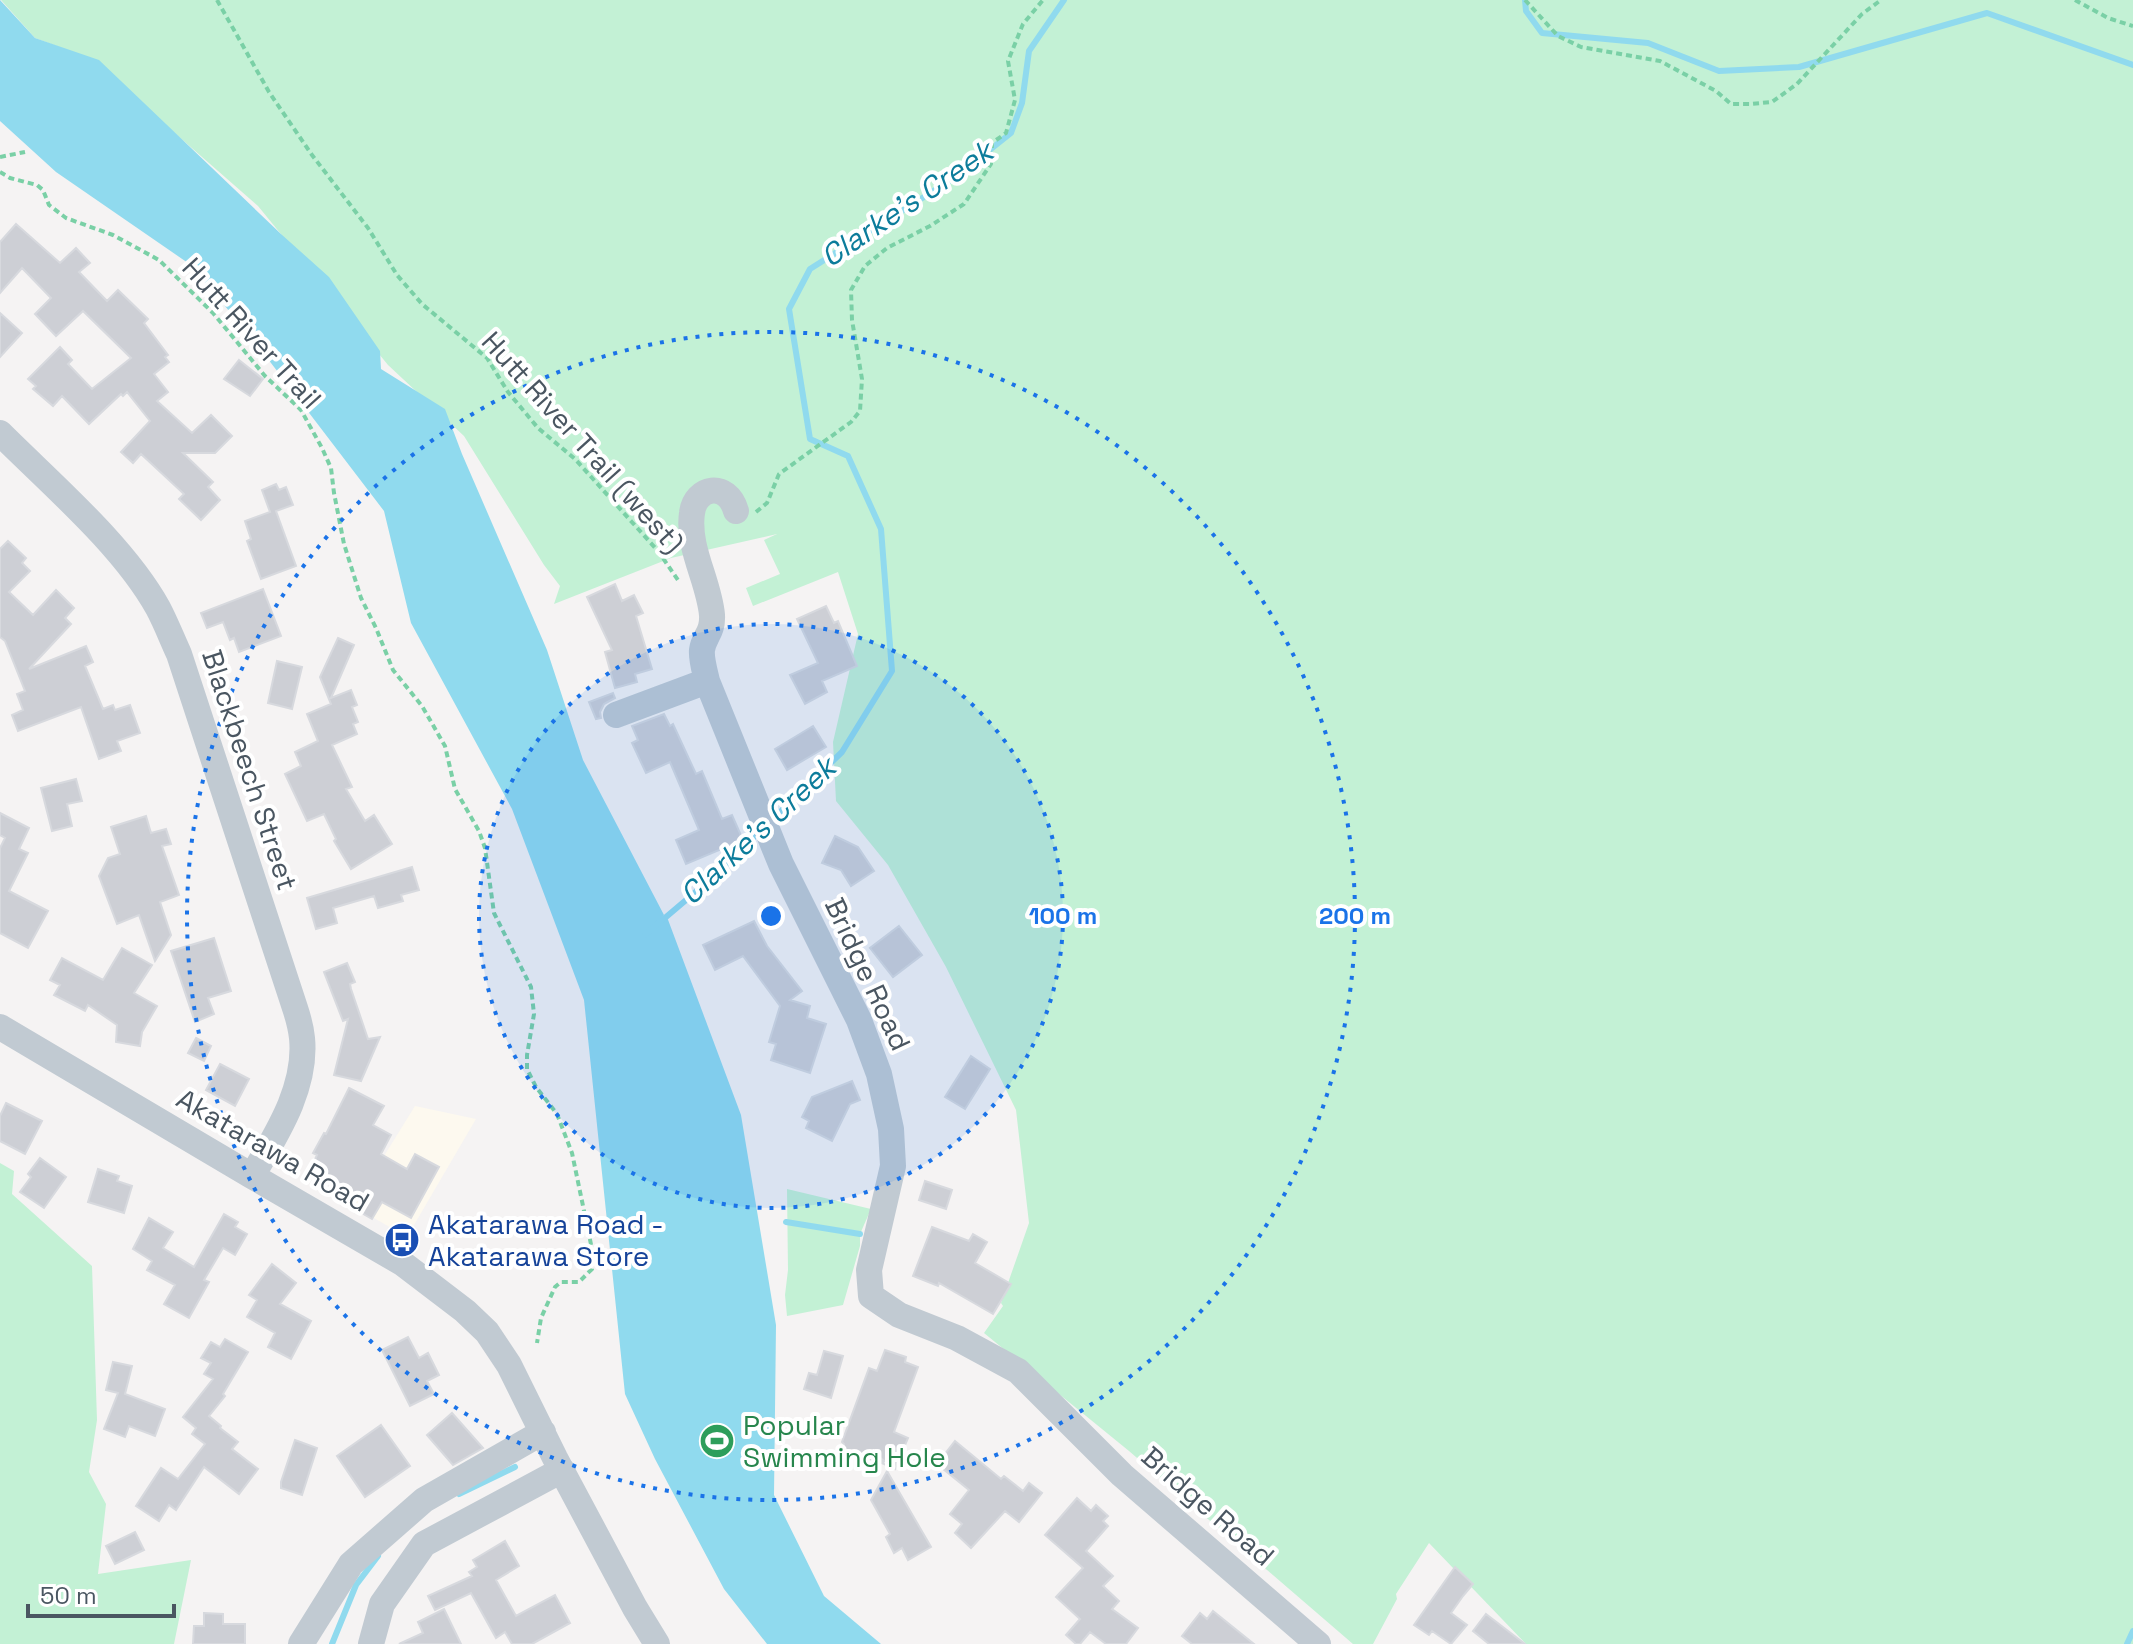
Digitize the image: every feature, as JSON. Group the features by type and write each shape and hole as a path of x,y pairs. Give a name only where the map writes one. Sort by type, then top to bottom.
{"street":[{"name":"Blackbeech Street","path":"0,433 103,536 140,579 159,609 179,654 295,1008 302,1038 301,1063 289,1108 252,1176"},
{"name":"Bridge Road","path":"744,513 725,491 720,490 703,494 692,508 691,526 712,615 711,631 702,650 707,681 781,864 859,1020 879,1074 888,1116 893,1166 869,1270 871,1296 899,1315 957,1338 1018,1371 1122,1475 1318,1644"},
{"path":"616,715 707,681"},
{"name":"Akatarawa Road","path":"0,1027 402,1263 465,1311 487,1332 502,1354 635,1608 657,1644"},
{"path":"301,1644 351,1564 424,1500 543,1432"},
{"path":"371,1644 382,1604 424,1544 562,1470"}],"path":[{"name":"Hutt River Trail (west)","path":"217,0 269,92 368,228 397,275 422,304 487,358 508,392 538,428 575,459 596,482 658,551 683,588"},
{"path":"744,513 767,503 779,474 851,422 860,411 862,379 852,320 851,290 865,266 887,248 964,204 991,164 992,147 1006,133 1015,100 1008,61 1023,24 1043,0"},
{"path":"1526,1 1557,34 1581,47 1660,61 1716,91 1731,104 1772,102 1797,84 1862,14 1881,0"},
{"path":"2075,0 2108,18 2133,26"},
{"path":"0,157 25,152"},
{"name":"Hutt River Trail","path":"0,172 37,185 43,190 49,205 66,218 113,235 159,260 213,313 265,376 301,410 327,458 344,544 361,598 393,670 422,706 445,746 455,789 485,848 494,913 531,987 534,1014 527,1069 536,1087 557,1114 572,1153 593,1254 592,1269 579,1282 561,1282 555,1287 541,1318 537,1343"}],"shaded area":[{"path":"415,1106 476,1119 407,1237 353,1206"}],"green space":[{"path":"1,0 2133,0 2133,1644 1526,1644 1429,1543 1396,1594 1397,1599 1373,1644 1353,1644 1129,1451 984,1333 1003,1306 1001,1303 1029,1223 1016,1110 946,967 888,865 836,801 833,742 858,634 838,572 753,606 746,588 780,574 764,540 777,534 671,558 554,604 560,586 464,436 388,365 258,206 89,58 35,38"},
{"path":"0,1163 14,1171 12,1194 92,1266 97,1420 89,1472 106,1504 98,1574 191,1560 174,1644 0,1644"},
{"path":"787,1189 871,1209 860,1234 860,1246 843,1305 787,1316"}],"water":[{"path":"0,0 35,38 99,60 329,277 380,351 381,369 445,409 547,650 583,760 664,915 650,932 667,917 741,1115 776,1325 774,1495 824,1596 881,1644 767,1644 724,1589 655,1459 625,1394 584,1000 512,809 411,623 384,511 248,333 188,263 56,172 0,121"}],"building":[{"path":"16,224 60,263 76,248 90,263 79,272 107,301 118,290 148,319 144,323 168,355 165,357 169,362 154,374 168,392 157,401 192,433 211,415 232,436 215,453 183,453 213,482 208,487 220,500 201,520 179,499 184,494 141,454 133,463 121,452 150,421 127,392 89,424 62,396 53,406 33,389 36,386 28,379 60,347 72,360 68,364 92,389 131,358 83,311 56,336 35,314 51,298 22,268 0,293 0,242"},
{"path":"0,313 22,333 0,357"},
{"path":"239,360 263,379 250,396 224,379"},
{"path":"276,484 279,490 286,487 293,505 276,511 296,566 261,579 247,541 251,539 245,521 270,512 262,490"},
{"path":"8,541 26,558 22,563 30,571 9,592 33,615 56,590 74,608 65,618 71,624 29,669 86,646 93,662 85,666 103,709 113,705 115,710 130,705 140,733 117,741 121,751 99,759 81,707 18,731 12,715 23,710 17,694 25,691 5,641 0,637 0,549"},
{"path":"615,584 622,601 634,595 643,613 636,616 652,669 635,674 637,682 615,688 605,652 612,650 587,597"},
{"path":"263,589 281,636 239,652 223,622 207,628 201,613"},
{"path":"826,606 834,623 838,621 857,666 822,681 827,692 805,704 790,675 818,663 797,619"},
{"path":"338,638 354,645 331,698 351,690 357,705 352,707 358,722 353,724 357,734 332,745 352,787 346,789 365,821 374,815 392,844 351,869 334,841 336,839 324,814 307,821 285,774 301,766 295,752 318,741 307,714 331,704 320,677"},
{"path":"277,661 302,667 292,709 268,703"},
{"path":"613,693 615,698 604,704 601,718 596,719 589,702"},
{"path":"664,714 670,726 673,724 696,774 702,771 722,819 732,815 743,840 686,864 676,840 699,830 670,762 646,773 632,743 638,740 632,726"},
{"path":"813,726 826,747 787,770 775,749"},
{"path":"76,779 82,801 67,804 72,826 52,831 41,788"},
{"path":"0,813 29,828 19,849 28,853 9,891 48,911 28,948 0,933 0,848 5,838 0,835"},
{"path":"146,816 151,833 166,829 171,844 162,846 179,895 160,902 171,935 155,961 139,915 117,924 99,876 108,858 120,854 111,827"},
{"path":"835,836 858,847 874,871 851,886 841,870 822,863"},
{"path":"412,867 419,890 401,895 403,901 378,908 374,896 333,908 337,923 316,929 307,898"},
{"path":"754,921 767,946 802,991 790,1000 810,1006 807,1018 826,1024 810,1073 771,1060 776,1044 769,1042 780,1006 743,956 715,970 703,945"},
{"path":"899,926 922,955 893,977 870,948"},
{"path":"214,938 231,991 208,998 214,1014 195,1022 171,951"},
{"path":"122,948 152,965 134,993 157,1006 142,1032 140,1046 116,1042 117,1025 88,1005 85,1011 54,995 60,985 50,980 62,958 103,980"},
{"path":"347,963 355,982 350,984 351,989 368,1039 380,1037 361,1081 334,1075 348,1019 343,1021 324,972"},
{"path":"196,1038 211,1046 204,1061 188,1053"},
{"path":"971,1056 990,1069 965,1109 945,1097"},
{"path":"220,1064 249,1079 235,1106 206,1090"},
{"path":"852,1081 860,1100 850,1104 832,1141 806,1128 809,1121 802,1117 812,1097"},
{"path":"349,1088 384,1106 373,1125 391,1135 381,1154 407,1169 415,1154 439,1167 411,1218 382,1202 372,1219 358,1211 365,1200 318,1175 320,1170 312,1166 317,1155 313,1153"},
{"path":"6,1103 42,1121 25,1154 0,1141 0,1116"},
{"path":"40,1158 66,1177 44,1208 20,1192"},
{"path":"98,1169 119,1176 117,1181 132,1186 124,1213 88,1202"},
{"path":"925,1181 952,1190 946,1209 919,1200"},
{"path":"224,1214 238,1222 235,1227 247,1234 235,1255 223,1248 204,1280 209,1282 189,1318 164,1304 175,1285 147,1270 152,1261 133,1249 149,1218 173,1232 163,1248 194,1267"},
{"path":"932,1227 969,1241 973,1234 987,1242 975,1263 1011,1284 993,1314 939,1283 938,1286 913,1276"},
{"path":"272,1264 296,1283 280,1304 311,1321 291,1359 268,1347 275,1333 247,1317 257,1300 249,1295"},
{"path":"408,1337 419,1358 428,1353 439,1375 427,1381 434,1394 410,1406 382,1350"},
{"path":"225,1339 248,1352 223,1394 225,1396 209,1416 238,1442 232,1449 258,1469 239,1494 204,1467 176,1510 169,1505 159,1521 136,1506 161,1468 178,1479 205,1444 192,1434 196,1428 183,1417 213,1379 204,1374 211,1363 201,1358 211,1342 220,1347"},
{"path":"885,1350 906,1357 905,1362 918,1367 894,1432 908,1438 895,1469 879,1457 884,1464 843,1449 842,1442 869,1368 877,1371"},
{"path":"824,1351 843,1356 831,1398 804,1389 809,1373 817,1375"},
{"path":"113,1362 132,1366 125,1394 165,1409 155,1436 129,1426 125,1437 104,1429 118,1393 106,1390"},
{"path":"452,1413 483,1448 453,1465 427,1435"},
{"path":"381,1425 410,1466 365,1497 337,1456"},
{"path":"295,1440 317,1448 302,1495 281,1488"},
{"path":"955,1441 1001,1479 1004,1476 1023,1491 1029,1483 1042,1493 1019,1522 1005,1511 971,1548 955,1533 962,1524 950,1514 969,1490 937,1464"},
{"path":"887,1471 931,1547 908,1560 902,1548 894,1553 886,1537 890,1534 871,1500"},
{"path":"1077,1498 1091,1511 1096,1505 1108,1516 1103,1521 1108,1526 1086,1551 1113,1576 1103,1586 1119,1601 1112,1609 1138,1628 1126,1644 1106,1644 1090,1632 1080,1644 1076,1644 1066,1635 1080,1619 1056,1597 1083,1568 1045,1535"},
{"path":"135,1532 144,1550 115,1564 106,1546"},
{"path":"505,1541 519,1566 496,1580 516,1616 555,1595 570,1623 532,1644 512,1644 505,1632 496,1638 471,1593 435,1610 428,1596 472,1576 469,1572 477,1567 473,1560"},
{"path":"1455,1567 1473,1584 1451,1613 1467,1625 1451,1644 1432,1631 1429,1635 1414,1625"},
{"path":"444,1609 461,1644 399,1644 423,1633 418,1622"},
{"path":"1213,1611 1254,1644 1192,1644 1182,1636 1200,1613 1207,1619"},
{"path":"204,1613 223,1614 223,1624 245,1624 245,1644 193,1644 194,1626 204,1626"},
{"path":"1486,1614 1525,1644 1489,1644 1473,1631"}],"waterway":[{"name":"Clarke's Creek","path":"771,821 842,752 892,671 881,529 848,456 810,439 789,309 810,269 957,176 1011,133 1022,103 1029,51 1064,0"},
{"name":"Clarke's Creek","path":"1525,0 1526,11 1542,33 1648,43 1719,71 1799,67 1987,13 2133,65"},
{"name":"Clarke's Creek","path":"646,934 712,878 760,831"},
{"path":"786,1222 860,1234"},
{"path":"459,1494 515,1467"},
{"path":"332,1644 356,1585 378,1556"},
{"path":"2127,1644 2133,1631"}],"place":[{"name":"Akatarawa Road - Akatarawa Store","path":"402,1240"},
{"name":"Popular Swimming Hole","path":"717,1441"}]}
